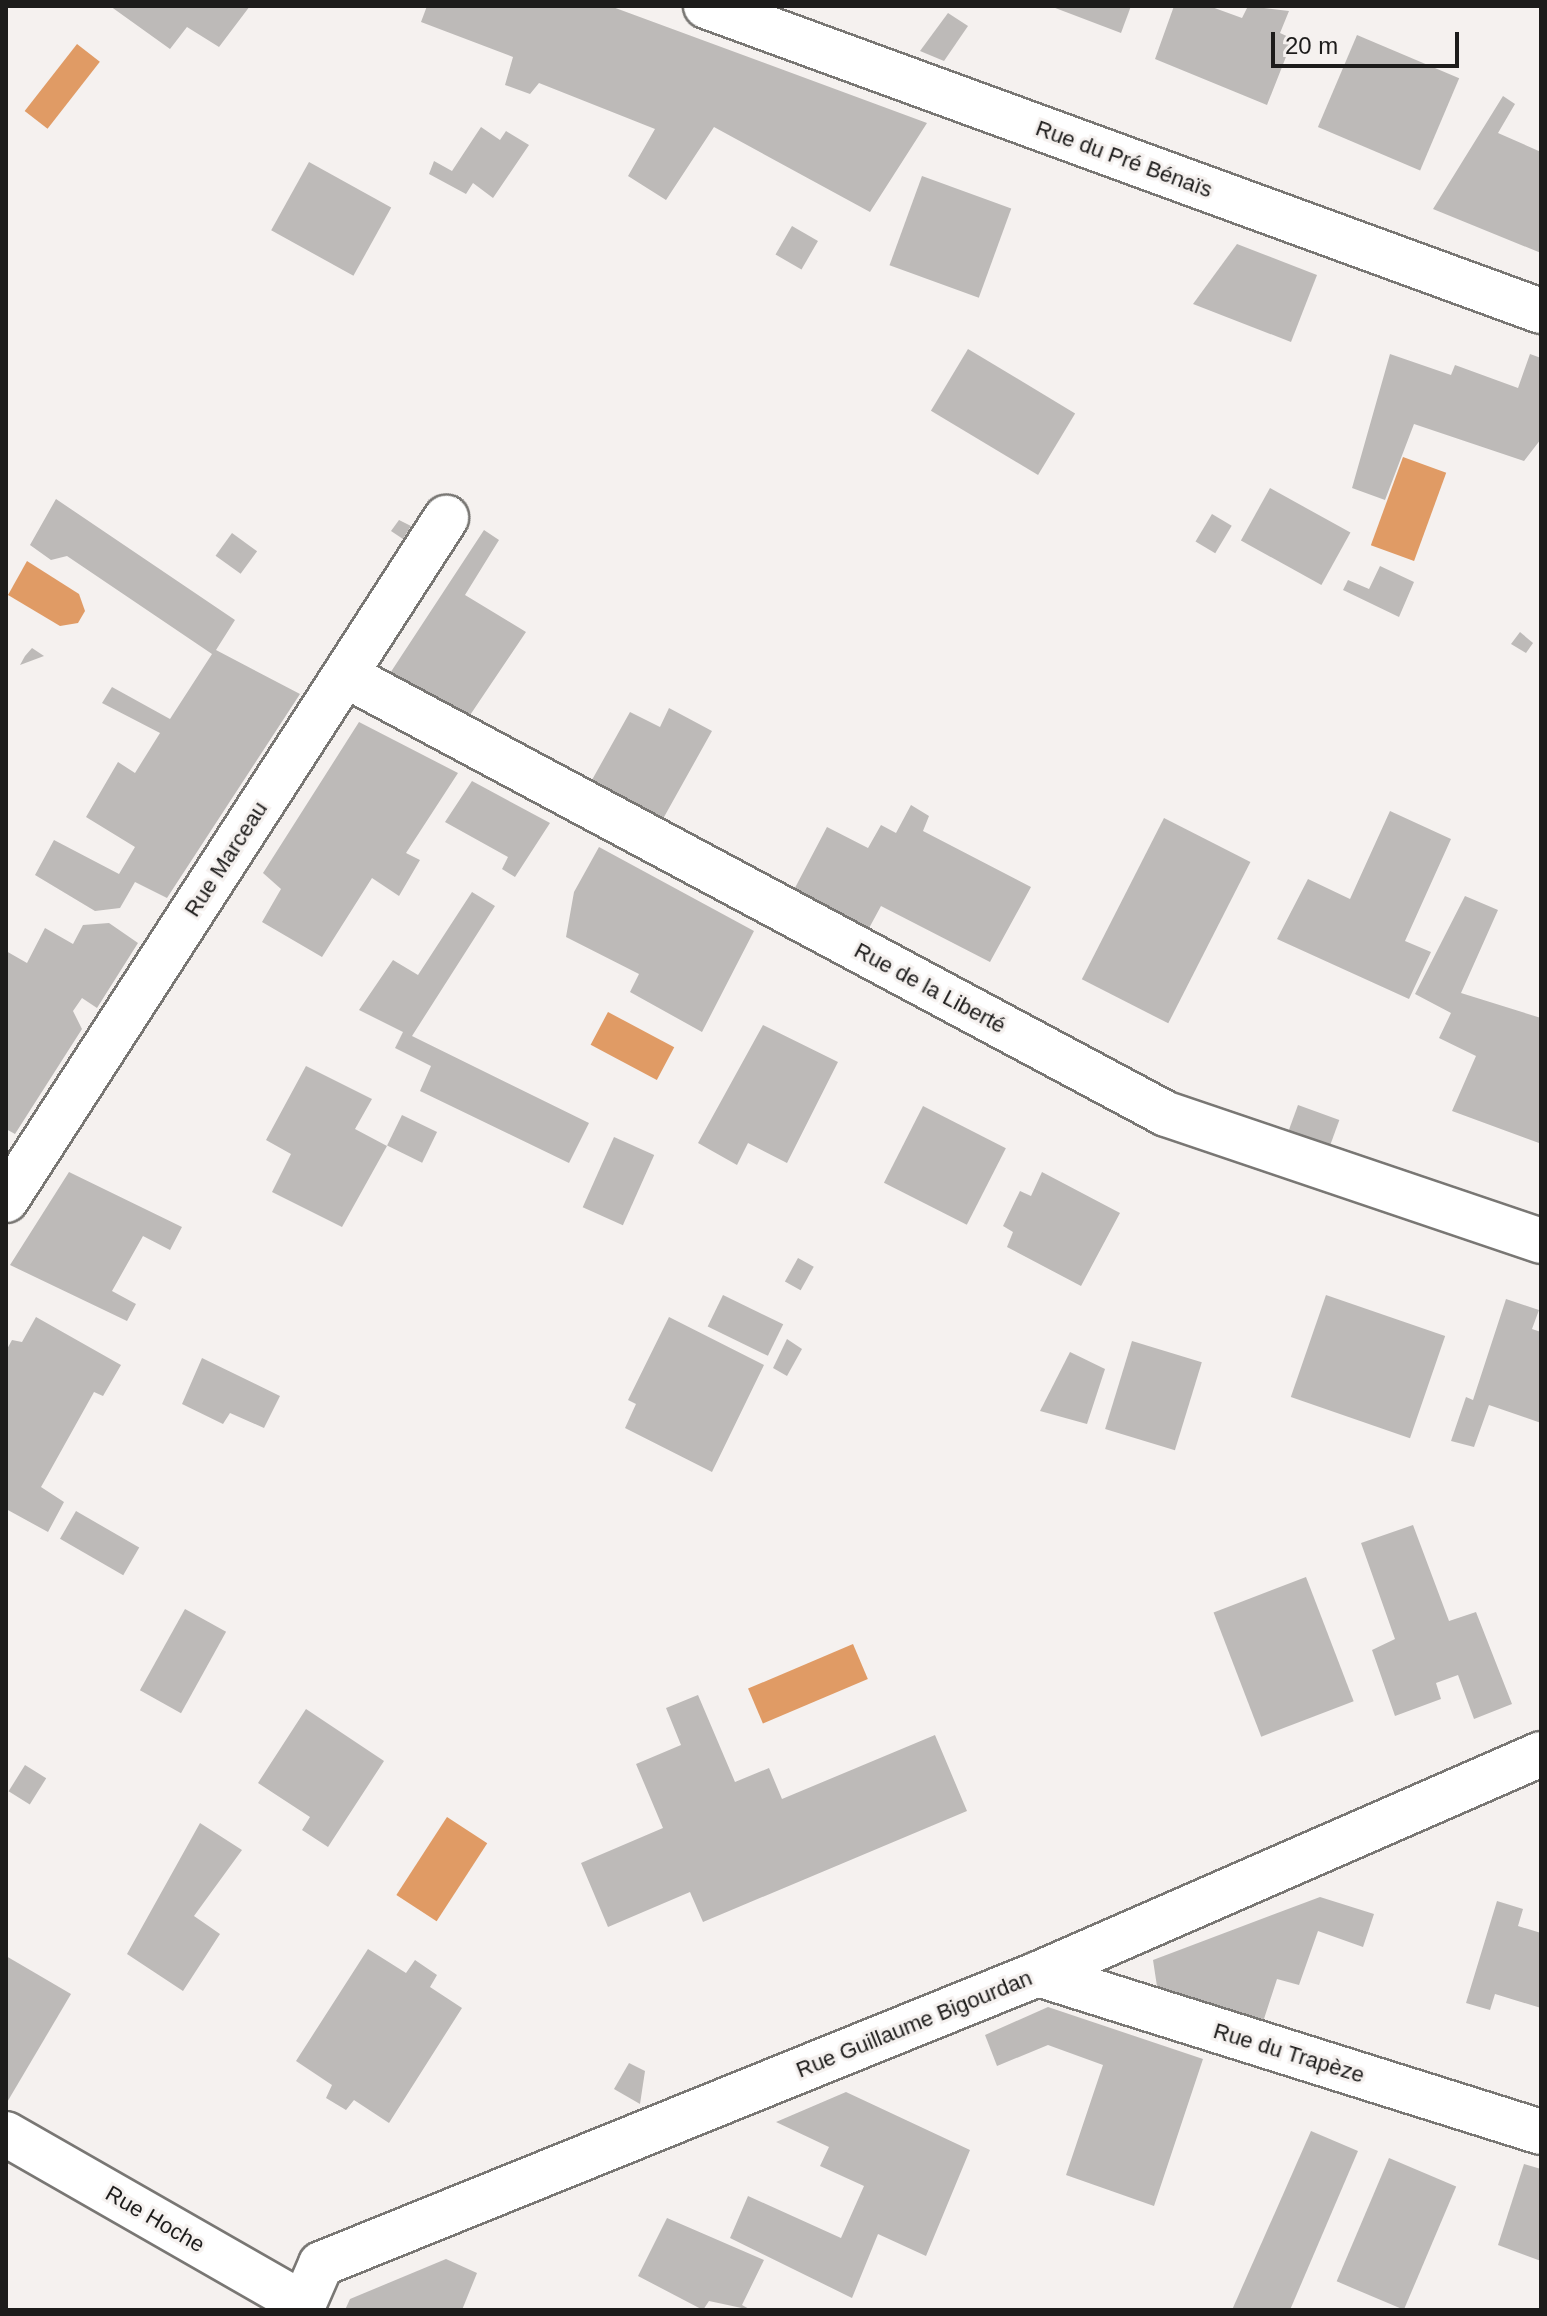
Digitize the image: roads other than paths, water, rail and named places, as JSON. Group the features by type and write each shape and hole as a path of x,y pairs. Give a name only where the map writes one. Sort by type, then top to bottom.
{"street":[{"name":"Rue du Pré Bénaïs","path":"706,6 1541,311"},
{"name":"Rue Marceau","path":"12,1180 446,518"},
{"name":"Rue de la Liberté","path":"345,675 1166,1114 1541,1241"},
{"name":"Rue Guillaume Bigourdan","path":"302,2307 321,2264 1038,1974 1541,1754"},
{"name":"Rue du Trapèze","path":"1038,1974 1541,2132"},
{"name":"Rue Hoche","path":"6,2134 302,2307"}]}
